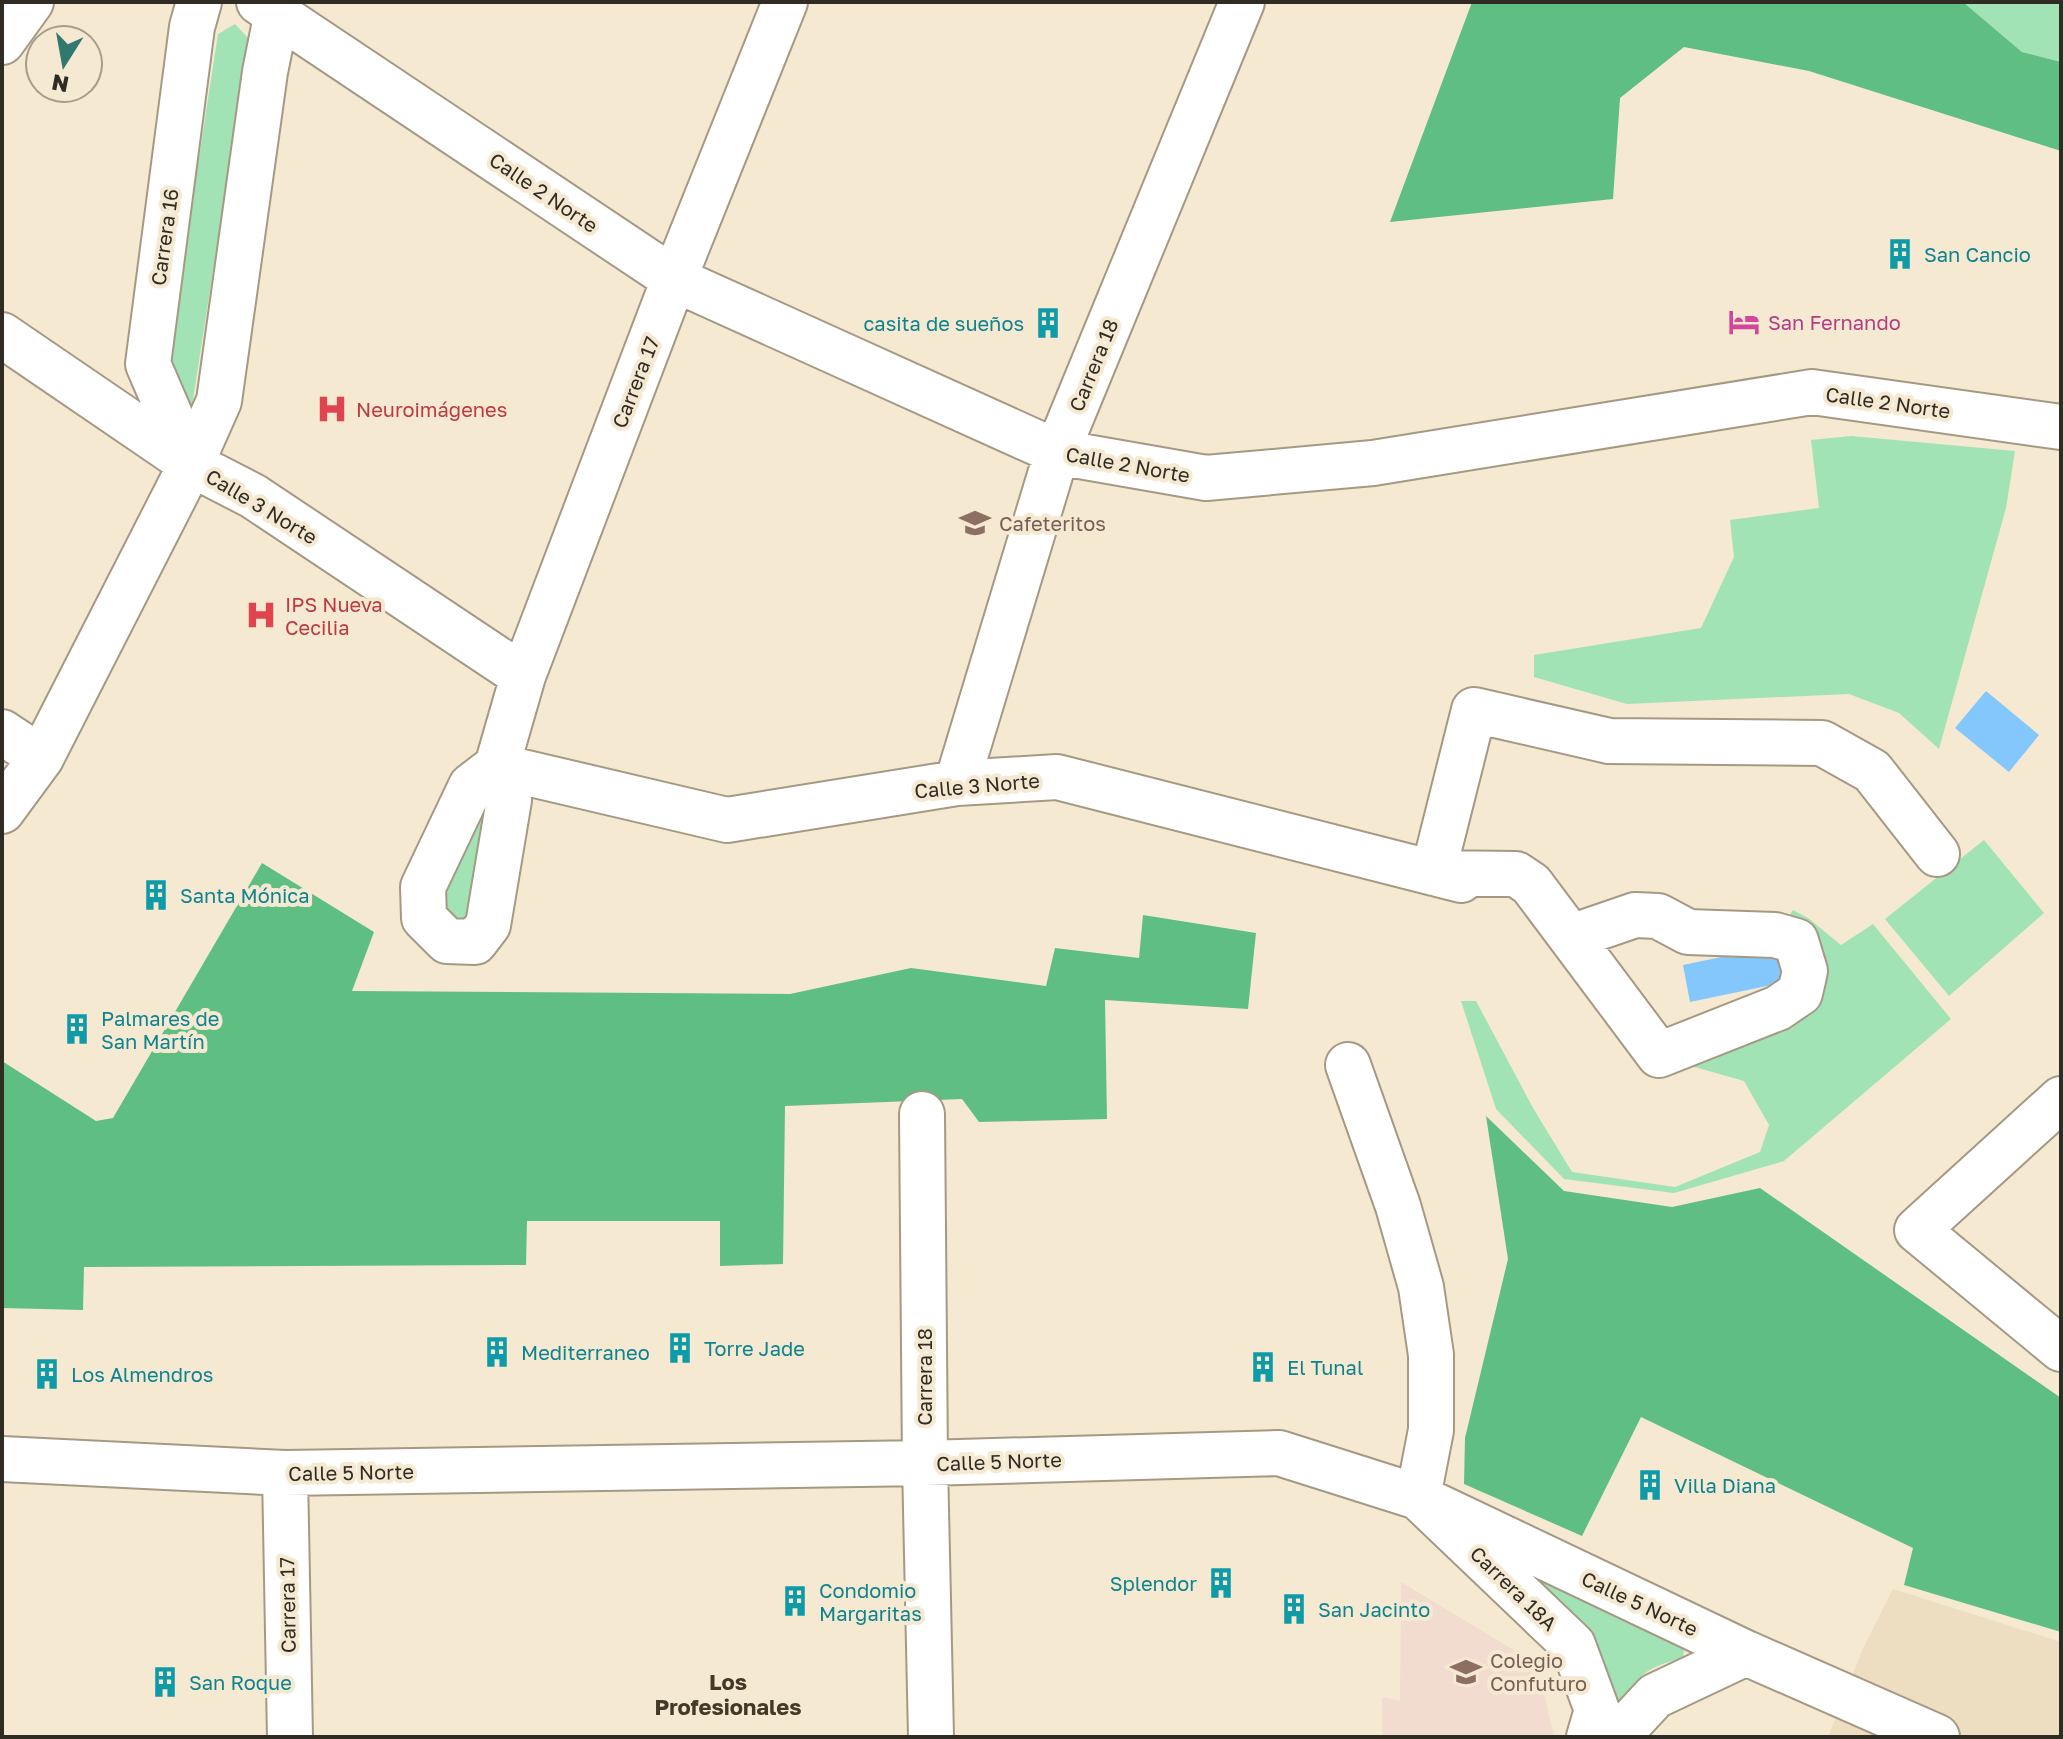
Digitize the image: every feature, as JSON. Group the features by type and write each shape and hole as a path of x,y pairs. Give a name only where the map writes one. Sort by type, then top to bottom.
{"street":[{"path":"2,42 31,2"},
{"name":"Carrera 16","path":"191,464 148,364 192,27 199,2"},
{"name":"Carrera 17","path":"497,766 523,676 674,279 785,2"},
{"name":"Carrera 18","path":"957,783 1057,452 1242,2"},
{"path":"2,811 41,758 191,464 219,401 272,6"},
{"name":"Calle 2 Norte","path":"272,6 674,279 1057,452 1206,478 1373,463 1812,392 2061,427"},
{"name":"Calle 3 Norte","path":"2,335 191,464 253,496 523,676"},
{"path":"1571,937 1635,915 1658,916 1688,932 1775,935 1796,941 1805,971 1800,993 1778,1008 1659,1055 1531,884 1516,874 1433,873 1474,710 1609,741 1822,743 1872,771 1937,854"},
{"path":"2,732 41,758"},
{"name":"Calle 3 Norte","path":"497,766 727,820 957,783 1057,777 1499,889"},
{"path":"1348,1065 1398,1206 1421,1287 1431,1355 1431,1430 1418,1497"},
{"path":"2053,1328 1917,1230 2061,1099"},
{"name":"Carrera 18","path":"922,1114 931,1737"},
{"name":"Calle 5 Norte","path":"2,1459 285,1473 925,1463 1279,1453 1418,1497 1746,1653 1937,1737"},
{"name":"Carrera 17","path":"285,1473 290,1737"},
{"name":"Carrera 18A","path":"1418,1497 1573,1645 1597,1710 1589,1737"},
{"path":"1617,1737 1655,1696 1746,1653"}],"shaded area":[{"name":"Colegio Confuturo","path":"1401,1582 1522,1655 1543,1689 1554,1737 1382,1737 1382,1697 1400,1701"},
{"path":"1893,1589 2061,1642 2061,1737 1828,1737 1862,1651"}],"green space":[{"path":"1472,2 1963,2 2022,52 2061,62 2061,151 1809,71 1684,47 1620,98 1613,199 1390,222"},
{"path":"1963,2 2061,2 2061,62 2022,52"},
{"path":"235,24 249,39 192,406 166,372 218,34"},
{"path":"1851,436 2015,451 2006,508 1939,749 1899,713 1849,694 1627,704 1534,677 1534,655 1701,628 1734,557 1730,520 1819,508 1811,440"},
{"path":"490,788 473,921 460,932 437,911 478,794"},
{"path":"1984,840 2044,913 1949,996 1885,919"},
{"path":"262,863 374,932 352,991 790,994 911,968 1046,986 1055,948 1139,958 1143,915 1256,933 1248,1009 1105,1000 1107,1119 979,1122 962,1099 785,1106 783,1264 720,1266 720,1221 527,1221 526,1265 84,1267 83,1310 2,1308 2,1061 96,1121 113,1118"},
{"path":"1793,910 1841,945 1873,924 1951,1019 1784,1161 1674,1193 1564,1179 1496,1109 1461,1001 1476,1001 1533,1108 1572,1172 1675,1187 1760,1152 1769,1125 1744,1081 1684,1064 1785,1012 1787,918"},
{"path":"1486,1116 1564,1191 1672,1207 1760,1188 2061,1398 2061,1632 1904,1585 1913,1548 1641,1417 1582,1536 1464,1484 1465,1438 1508,1259"},
{"path":"1527,1566 1684,1650 1683,1658 1645,1673 1620,1705 1612,1692 1601,1653 1591,1635 1565,1606 1525,1574"}],"water":[{"path":"1986,691 2039,735 2009,772 1955,728"},
{"path":"1784,944 1791,981 1690,1002 1683,965"}],"place":[{"name":"San Cancio","path":"1900,254"},
{"name":"San Fernando","path":"1744,322"},
{"name":"casita de sueños","path":"1048,323"},
{"name":"Neuroimágenes","path":"332,409"},
{"name":"Cafeteritos","path":"975,523"},
{"name":"IPS Nueva Cecilia","path":"261,615"},
{"name":"Santa Mónica","path":"156,895"},
{"name":"Palmares de San Martín","path":"77,1029"},
{"name":"Torre Jade","path":"680,1348"},
{"name":"Mediterraneo","path":"497,1352"},
{"name":"El Tunal","path":"1263,1367"},
{"name":"Los Almendros","path":"47,1374"},
{"name":"Villa Diana","path":"1650,1485"},
{"name":"Splendor","path":"1221,1583"},
{"name":"Condomio Margaritas","path":"795,1601"},
{"name":"San Jacinto","path":"1294,1609"},
{"name":"Colegio Confuturo","path":"1466,1672"},
{"name":"San Roque","path":"165,1682"}],"district":[{"name":"Los Profesionales","path":"728,1694"}]}
